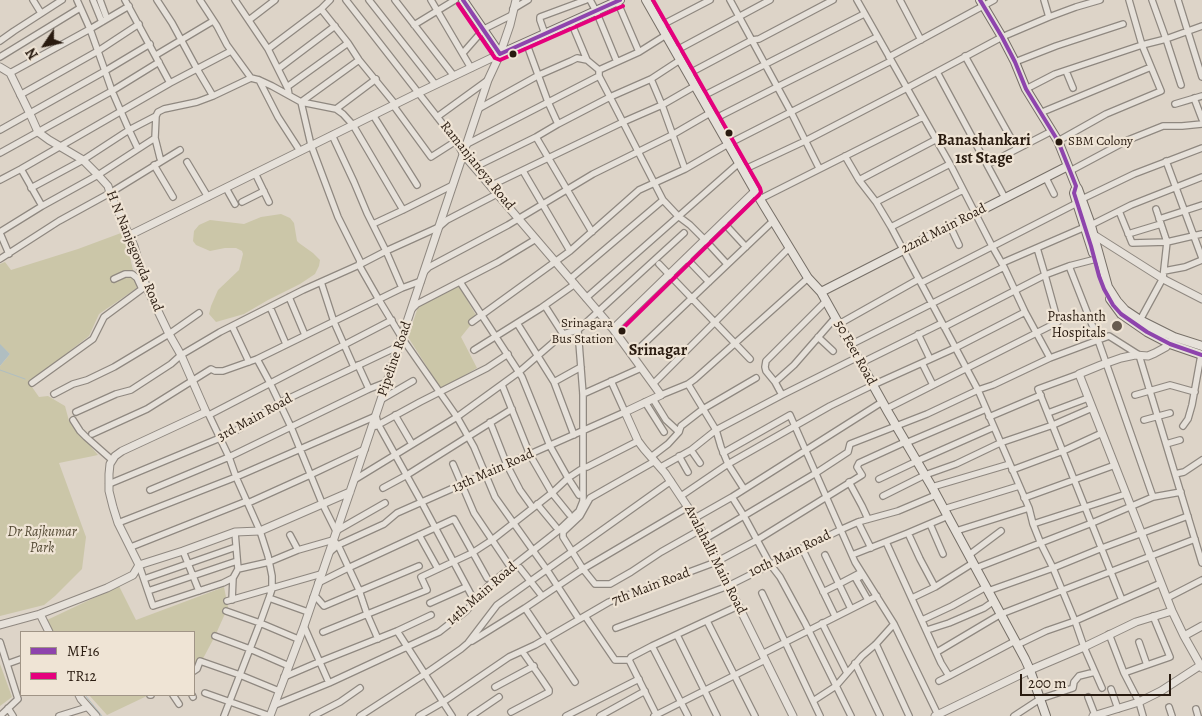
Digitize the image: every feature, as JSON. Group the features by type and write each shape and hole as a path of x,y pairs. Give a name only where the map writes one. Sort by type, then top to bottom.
{"main road":[{"path":"463,0 500,54 619,1"},
{"name":"50 Feet Road","path":"646,0 789,248 808,278 821,292 946,512 1030,670 1046,716"},
{"path":"981,3 1002,37 1026,89 1058,141 1076,186 1074,192 1088,226 1104,289 1121,314 1202,355"},
{"name":"22nd Main Road","path":"821,292 1005,198 1069,168"},
{"path":"1088,226 1094,235 1097,258"},
{"path":"1172,340 1202,346"}],"street":[{"path":"33,0 41,13"},
{"path":"0,42 55,2 62,0"},
{"path":"77,0 90,29 120,111 138,148"},
{"path":"93,0 104,21"},
{"path":"100,0 104,21"},
{"path":"125,0 170,83"},
{"path":"157,0 213,96"},
{"path":"200,0 231,51 251,78"},
{"path":"234,0 268,49 287,87 289,95"},
{"path":"249,20 275,0"},
{"path":"268,49 330,0"},
{"name":"Ramanjaneya Road","path":"346,0 456,141 474,167 598,311 632,355"},
{"path":"369,0 435,84"},
{"path":"395,0 454,76"},
{"path":"431,0 471,68"},
{"path":"414,25 455,0"},
{"name":"Pipeline Road","path":"270,716 304,626 328,553 336,542 336,531 412,310 478,109 510,25 516,0"},
{"path":"463,53 484,30 528,0"},
{"path":"545,34 540,18 586,0"},
{"path":"590,0 617,62"},
{"path":"660,26 700,2 710,0"},
{"path":"730,0 819,168"},
{"path":"675,51 770,0"},
{"path":"688,74 752,40 760,39 833,0"},
{"path":"857,0 950,164 1050,358"},
{"path":"900,0 921,40"},
{"path":"472,322 570,251 639,190 685,168 890,59 981,3 994,0"},
{"path":"1044,0 1050,17"},
{"path":"1074,0 1076,7"},
{"path":"586,298 678,216 741,167 805,141 1002,37 1076,7 1099,0"},
{"path":"1058,141 1106,114 1161,91 1142,45 1129,0"},
{"path":"1152,0 1181,85"},
{"path":"1178,0 1202,77"},
{"path":"619,1 639,52"},
{"path":"10,73 129,6"},
{"path":"0,57 80,8"},
{"path":"321,9 359,60 376,79 431,157 456,141"},
{"path":"701,97 864,14"},
{"path":"156,55 213,21"},
{"path":"572,22 587,60 599,73 663,200 727,264"},
{"path":"20,95 98,51 139,24"},
{"path":"1015,62 1123,24"},
{"path":"278,69 335,26"},
{"path":"1026,89 1055,74 1202,26"},
{"path":"467,144 548,102 666,36"},
{"path":"424,272 429,267 542,205 600,170 672,135 712,117 722,115 877,36"},
{"path":"526,42 558,124"},
{"path":"287,87 348,43"},
{"path":"0,130 150,44"},
{"path":"0,180 170,83 231,51"},
{"path":"130,235 418,92 500,54"},
{"path":"965,56 1017,149"},
{"path":"478,109 539,75 577,58 587,60"},
{"path":"301,102 359,60"},
{"path":"474,167 536,137 610,97 651,79 680,60"},
{"path":"0,152 112,91 159,62"},
{"path":"0,67 10,73 38,132"},
{"path":"1040,113 1151,67"},
{"path":"1066,71 1072,88"},
{"path":"937,72 1005,198"},
{"path":"31,188 83,160 129,130 156,116 158,112 164,109 197,102 251,78 259,80 301,102 336,109 344,114 353,125 403,210"},
{"path":"336,109 376,79"},
{"path":"651,79 685,168"},
{"path":"259,80 278,117 300,151"},
{"path":"437,117 488,80"},
{"path":"490,186 662,105 695,86"},
{"path":"1175,104 1202,96"},
{"path":"1194,98 1202,119"},
{"path":"301,102 311,145 338,217 360,261 359,265 379,300 402,338 457,417 474,447 495,497 557,586 615,660 629,661"},
{"path":"373,115 417,185"},
{"path":"156,116 155,138 162,160"},
{"path":"760,199 923,117"},
{"path":"1069,168 1163,126 1202,124"},
{"path":"988,164 1052,131"},
{"name":"H N Nanjegowda Road","path":"38,132 83,160 108,186 134,246 144,288 181,355 208,413"},
{"path":"332,135 402,288"},
{"path":"536,137 592,232"},
{"path":"9,254 0,232 98,175 155,138"},
{"path":"859,180 935,140"},
{"path":"773,380 794,365 818,338 837,321 992,246 1134,174 1202,148"},
{"path":"0,259 59,221 110,193 180,150"},
{"path":"844,156 891,227 978,390 1029,508 1041,544 1053,568 1102,688"},
{"path":"1163,274 1186,267 1202,259 1166,161"},
{"path":"187,162 208,197"},
{"path":"876,202 950,164"},
{"path":"154,165 173,197"},
{"path":"20,169 42,206"},
{"path":"523,171 570,251"},
{"path":"255,173 269,202"},
{"path":"850,344 1037,248 1119,211 1202,177"},
{"path":"1046,178 1054,194"},
{"path":"373,224 453,185"},
{"path":"226,188 235,204"},
{"path":"891,227 962,190"},
{"path":"242,202 264,191"},
{"path":"613,329 755,191"},
{"path":"76,412 116,394 131,390 171,364 181,355 232,326 289,297 439,227 447,220 497,194"},
{"path":"474,350 545,306 663,200"},
{"path":"1128,234 1202,205"},
{"path":"1138,323 1163,274 1167,242 1156,209"},
{"path":"1119,211 1132,243 1167,242 1202,234"},
{"path":"661,395 632,355 773,221"},
{"path":"723,222 746,247"},
{"path":"950,226 959,245"},
{"path":"354,480 457,417 519,372 563,334 578,330 684,232"},
{"path":"1094,235 1163,274 1202,299"},
{"path":"412,310 417,304 498,262 536,238"},
{"path":"652,384 789,248"},
{"path":"694,518 884,405 933,385 1058,322 1046,274 1037,248"},
{"path":"686,258 709,282"},
{"path":"661,467 691,450 716,430 782,395 918,334 943,325 1046,274 1097,258"},
{"path":"659,264 750,359"},
{"path":"1069,266 1098,340 1153,497"},
{"path":"32,383 93,339 104,317 144,288 132,274 125,274 114,280"},
{"name":"13th Main Road","path":"238,569 269,562 298,550 336,542 384,524 392,516 422,502 688,384 703,373 808,278"},
{"path":"92,434 147,409 210,368 215,371 223,371 257,359 402,288 421,281"},
{"path":"321,282 334,322 344,345 369,389"},
{"path":"460,282 519,372 550,446 579,495"},
{"path":"289,297 305,336"},
{"path":"782,395 765,367 766,362 826,301"},
{"path":"545,306 563,334"},
{"path":"270,307 286,344"},
{"path":"681,496 728,464 830,406 956,348 1025,312"},
{"path":"54,394 72,384 87,380 114,367 169,334 199,313"},
{"path":"234,532 238,569 232,578 223,583 154,606 139,565 118,523 109,491 108,474 112,460 122,451 270,384 392,320"},
{"path":"518,323 554,382 574,436"},
{"path":"232,326 249,362"},
{"name":"14th Main Road","path":"275,705 329,683 439,632 458,618 488,587 579,511 583,495 582,394 578,330"},
{"path":"918,334 930,359"},
{"path":"705,539 816,474 848,452 850,444 927,414 1050,358 1109,336 1139,355 1202,563"},
{"path":"818,338 833,350"},
{"path":"989,417 1079,374 1121,358 1139,355 1148,356 1166,347 1172,340"},
{"name":"3rd Main Road","path":"109,484 239,429 279,403 399,346"},
{"path":"371,431 378,424 487,368 508,354"},
{"path":"1183,426 1188,418 1195,392 1202,355"},
{"path":"257,359 279,403 336,531 385,503"},
{"path":"922,363 933,385"},
{"path":"554,382 580,367"},
{"path":"582,394 641,368"},
{"path":"1079,374 1172,611 1201,667 1162,691 1139,702 1094,716 1088,697"},
{"path":"700,530 610,584 595,584 562,535 580,516 590,498 653,459 679,432 681,426 702,409 756,378"},
{"path":"382,398 413,381"},
{"path":"611,381 625,412"},
{"path":"150,490 229,457 387,382"},
{"path":"688,384 716,430 728,464 744,489"},
{"path":"502,385 530,455 552,493 569,514"},
{"path":"1135,395 1170,385 1195,392"},
{"path":"1040,392 1122,600"},
{"path":"1048,413 1088,398"},
{"path":"653,399 666,420 679,432"},
{"path":"645,402 664,432"},
{"path":"883,496 925,475 956,464 1000,443 1053,425 1092,408"},
{"path":"906,442 986,409"},
{"path":"384,488 512,410"},
{"name":"Avalahalli Main Road","path":"625,412 638,441 672,481 688,507 793,716"},
{"path":"208,413 260,531 272,576 272,589 269,598 224,716"},
{"path":"1144,420 1170,413"},
{"path":"395,415 412,444"},
{"path":"723,453 790,415 852,555 894,624 937,715 1136,622 1172,611"},
{"path":"118,523 236,478 376,416 378,424 475,602"},
{"path":"73,420 80,431 112,460"},
{"path":"490,422 507,465 520,490 556,526"},
{"path":"879,479 994,427"},
{"name":"10th Main Road","path":"616,628 728,586 840,530 858,522 898,511 934,491 1063,451 1102,433"},
{"path":"1166,444 1180,440"},
{"path":"587,467 638,441"},
{"name":"7th Main Road","path":"419,716 510,657 609,602 716,562 757,540 862,475 857,467 859,464 906,442"},
{"path":"132,550 131,547 248,502 365,449"},
{"path":"691,450 700,463"},
{"path":"679,456 688,472"},
{"path":"1175,474 1184,472 1202,460"},
{"path":"453,464 474,513 511,568"},
{"path":"1024,498 1115,465"},
{"path":"323,632 426,590 421,576 472,553 492,540 580,470"},
{"path":"468,643 493,609 672,481"},
{"path":"849,482 868,519"},
{"path":"852,555 930,524 946,512 1019,486"},
{"path":"0,625 40,614 107,588 133,575 139,565 234,532 260,531 350,492"},
{"path":"912,598 974,566 1041,544 1153,497 1181,492"},
{"path":"1033,524 1126,494"},
{"path":"732,497 770,564 780,577 851,716"},
{"path":"360,716 557,586 688,507"},
{"path":"956,531 1029,508"},
{"path":"922,620 987,589 1053,568 1188,516"},
{"path":"318,583 454,519 487,578"},
{"path":"858,522 871,548"},
{"path":"930,524 943,554"},
{"path":"969,555 1001,531"},
{"path":"908,534 935,587"},
{"path":"290,535 298,550"},
{"path":"419,535 438,569"},
{"path":"937,652 1001,614 1195,539"},
{"path":"336,542 359,590 378,639"},
{"path":"886,542 949,676"},
{"path":"144,579 236,547"},
{"path":"802,548 835,616"},
{"path":"183,551 199,591"},
{"path":"825,555 851,609"},
{"path":"148,592 237,561"},
{"path":"313,598 317,598 324,606 419,566"},
{"path":"520,568 542,596"},
{"path":"232,578 230,601 321,574"},
{"path":"824,592 862,574"},
{"path":"862,574 856,579 868,600"},
{"path":"1167,598 1202,580"},
{"path":"939,681 1016,643 1075,621 1161,582"},
{"path":"430,603 466,587"},
{"path":"762,593 820,716"},
{"path":"629,661 656,716 735,676 785,642 876,596"},
{"path":"269,598 308,612"},
{"path":"927,630 984,608 994,601"},
{"path":"629,661 631,657 652,646 738,606"},
{"path":"525,608 575,682"},
{"path":"226,611 260,623 298,640"},
{"path":"40,614 48,631"},
{"path":"284,677 432,615"},
{"path":"1124,673 1170,657 1153,616"},
{"path":"707,621 755,716"},
{"path":"822,623 847,673"},
{"path":"813,701 836,686 855,663 894,624"},
{"path":"304,626 329,683"},
{"path":"1184,636 1202,626"},
{"path":"397,631 452,716"},
{"path":"1110,634 1124,673 1139,702 1143,716"},
{"path":"677,635 717,716"},
{"path":"216,636 289,666"},
{"path":"0,642 18,699 0,716"},
{"path":"1139,642 1147,666"},
{"path":"876,644 909,716"},
{"path":"652,646 688,716"},
{"path":"511,712 549,692 534,666 522,651"},
{"path":"7,664 20,659"},
{"path":"195,670 200,661 279,691"},
{"path":"855,663 880,716"},
{"path":"495,687 534,666"},
{"path":"1017,715 1040,699 1073,688 1074,682 1079,676 1095,672"},
{"path":"566,716 638,679"},
{"path":"313,716 340,702 360,688"},
{"path":"1111,689 1118,708"},
{"path":"600,716 645,691"},
{"path":"205,693 270,716"},
{"path":"80,696 89,711 96,716"},
{"path":"174,696 179,704"},
{"path":"471,716 499,698"},
{"path":"1169,707 1172,716"},
{"path":"8,708 13,716"},
{"path":"1196,709 1198,716"},
{"path":"58,716 89,711"}],"green space":[{"path":"281,214 290,218 294,223 297,241 320,260 315,274 244,314 216,322 209,314 211,306 218,290 239,270 243,254 242,251 236,248 210,251 196,245 193,241 194,231 199,225 210,220 244,224 261,217"},
{"name":"Dr Rajkumar Park","path":"121,233 128,248 137,288 99,314 89,336 40,374 32,387 39,397 48,396 65,406 69,421 98,455 59,463 86,537 82,569 44,605 0,616 0,366 10,354 0,345 0,264 5,262 11,270"},
{"path":"459,286 477,317 461,337 477,368 441,389 408,337 418,307"},
{"path":"119,586 136,620 224,587 228,607 215,636 198,668 195,670 195,631 52,631 47,620"},
{"path":"0,664 12,697 0,706"},
{"path":"90,696 147,696 107,715"}],"shaded area":[{"path":"0,344 10,354 0,366"}],"waterway":[{"path":"0,370 25,379"},
{"path":"86,696 102,716"}],"transit line":[{"name":"MF16","path":"463,0 500,54 620,0"},
{"name":"TR12","path":"623,332 621,330 761,192 653,0"},
{"name":"MF16","path":"980,0 1015,62 1026,89 1058,141 1076,186 1074,193 1099,276 1113,305 1121,314 1147,332 1170,344 1202,355"},
{"name":"TR12","path":"458,4 495,58 500,60 623,6"}],"place":[{"name":"SBM Colony","path":"1059,142"},
{"name":"Prashanth Hospitals","path":"1117,326"},
{"name":"Srinagara Bus Station","path":"622,331"}],"district":[{"name":"Banashankari 1st Stage","path":"984,150"},
{"name":"Srinagar","path":"658,351"}]}
